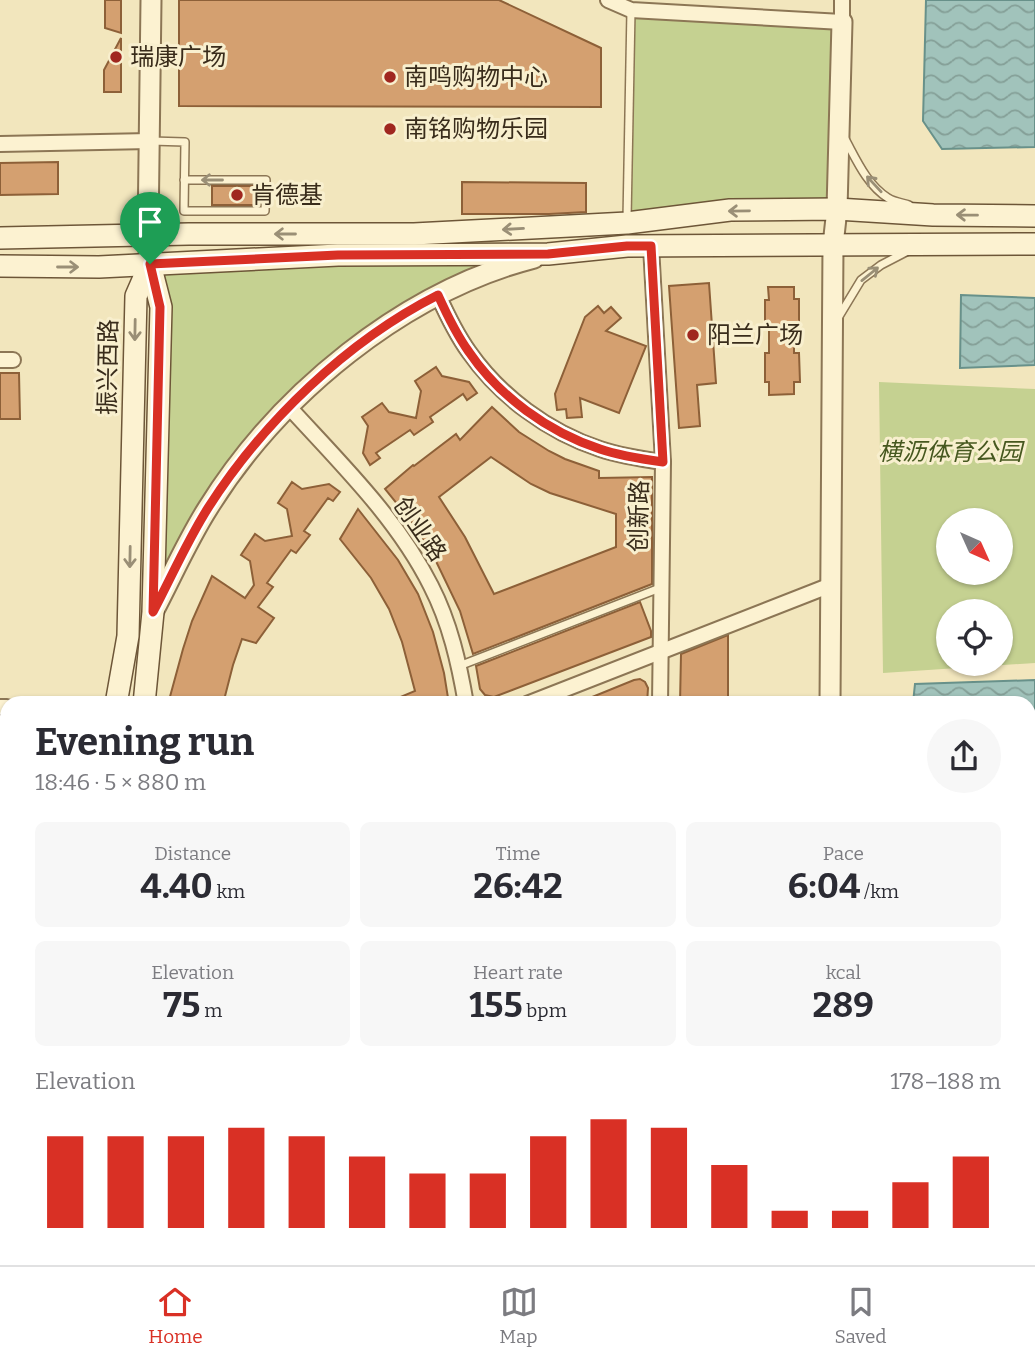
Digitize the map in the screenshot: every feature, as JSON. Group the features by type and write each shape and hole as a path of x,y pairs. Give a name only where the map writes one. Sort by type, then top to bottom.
{"main road":[{"path":"0,238 189,234 414,234 627,223 730,210 837,209 933,215 1035,216"},
{"path":"0,266 99,267 338,255 548,254 627,246 1035,244"},
{"name":"振兴西路","path":"145,696 153,612 160,307 150,264"},
{"name":"振兴西路","path":"117,696 128,636 136,296 150,264"}],"street":[{"path":"150,264 148,236 151,0"},
{"path":"608,0 631,10 842,22"},
{"path":"830,696 833,245 840,128 842,0"},
{"path":"0,144 150,141"},
{"name":"创新路","path":"651,246 663,462 660,696"},
{"path":"153,612 207,510 245,456 312,385 356,349 438,295 498,269 548,254"},
{"path":"438,295 469,353 514,401 540,420 589,445 630,457 663,462"},
{"name":"创业路","path":"289,407 389,519 419,564 450,632 465,696"},
{"path":"547,696 831,585"}],"lane":[{"path":"627,223 631,10"},
{"path":"840,128 861,169 873,184 888,198 933,215"},
{"path":"150,141 185,142 184,180 184,211 265,211 266,180 184,180"},
{"path":"832,328 862,280 881,265 929,244"},
{"path":"459,666 661,588"}],"green space":[{"path":"631,10 842,22 837,209 627,223"},
{"path":"548,254 415,308 267,431 153,612 154,264"},
{"name":"横沥体育公园","path":"879,382 1035,389 1035,663 1013,664 1013,599 936,599 936,670 883,673"}],"water":[{"path":"926,0 1035,0 1035,147 942,149 923,121"},
{"path":"961,295 1035,298 1035,365 960,368"},
{"path":"1035,680 1035,696 914,696 915,684"}],"building":[{"path":"105,0 121,0 121,33 105,28"},
{"name":"南鸣购物中心","path":"179,0 499,0 601,48 601,107 179,106"},
{"path":"121,38 121,92 104,92 104,70"},
{"path":"58,162 58,194 0,195 0,163"},
{"path":"462,182 586,183 586,212 462,214"},
{"name":"肯德基","path":"212,186 260,186 259,205 212,205"},
{"name":"阳兰广场","path":"709,283 716,383 697,385 700,426 679,428 669,286"},
{"path":"768,287 794,287 794,299 799,299 799,328 794,328 794,353 799,353 800,382 794,382 794,394 769,395 769,382 765,382 765,353 769,353 769,329 765,329"},
{"path":"598,306 604,313 611,307 621,318 606,331 646,346 619,413 580,398 582,417 567,418 566,409 557,410 555,394 585,317"},
{"path":"436,367 442,376 469,382 477,393 467,400 463,394 430,417 433,422 414,435 410,430 376,453 380,458 370,465 363,453 368,426 362,417 382,403 389,412 416,418 421,391 415,381"},
{"path":"0,373 19,373 20,419 0,419"},
{"path":"492,407 519,432 565,459 599,471 599,478 652,477 652,584 473,654 460,611 433,555 411,521 385,489 456,434 460,440","holes":["491,457 531,484 550,493 616,514 616,547 494,594 465,537 439,497"]},
{"path":"292,482 302,489 329,484 340,492 333,501 328,498 304,531 310,535 296,553 291,550 267,583 273,587 258,607 274,618 256,643 242,639 225,696 170,696 192,621 212,576 245,598 254,585 250,561 241,555 255,534 265,541 292,536 287,509 278,503"},
{"path":"358,509 398,560 418,594 433,632 448,696 403,696 415,691 402,642 389,609 371,578 340,539"},
{"path":"640,602 651,631 651,637 497,696 485,695 480,689 476,666"},
{"path":"728,635 728,696 680,696 681,654"},
{"path":"634,680 645,682 648,696 595,696"}],"place":[{"name":"瑞康广场","path":"116,57"},
{"name":"南鸣购物中心","path":"390,77"},
{"name":"南铭购物乐园","path":"390,129"},
{"name":"肯德基","path":"237,195"},
{"name":"阳兰广场","path":"693,335"}],"route":[{"path":"651,246 663,462 599,449 568,436 514,401 469,353 438,295 388,325 349,354 312,385 267,431 245,456 207,510 153,612 160,307 150,264 338,255 548,254 651,246"}]}
